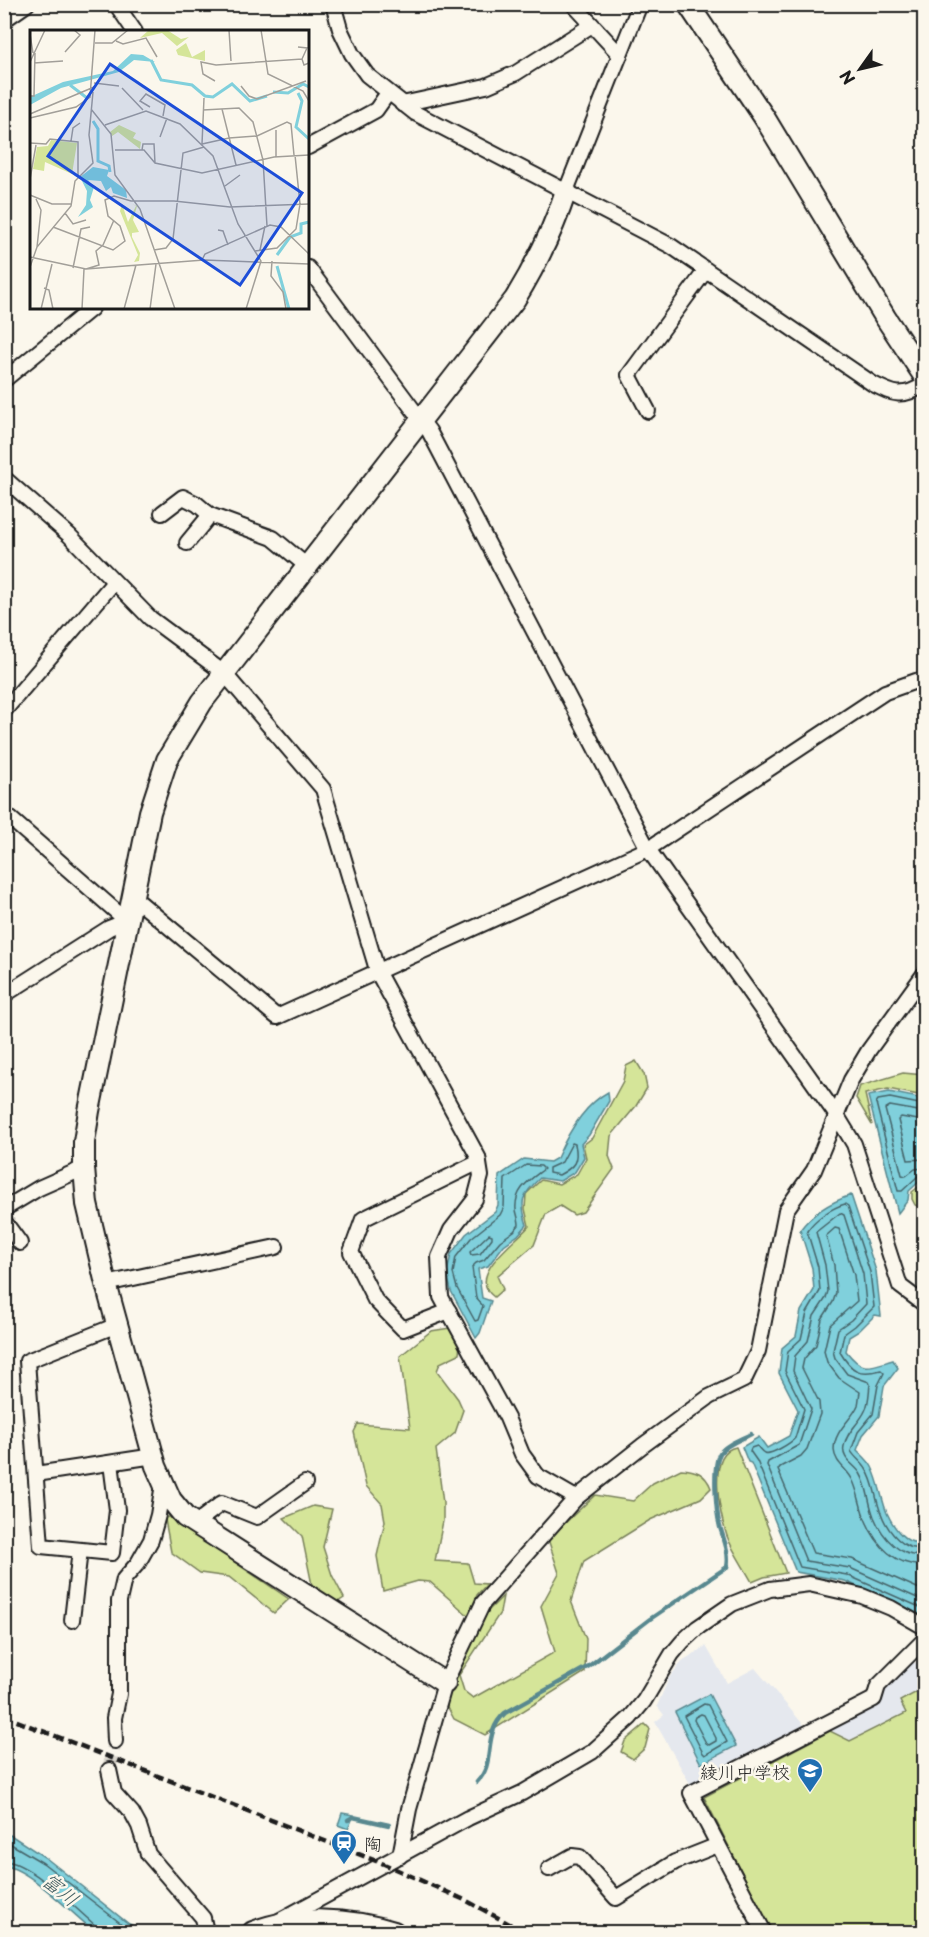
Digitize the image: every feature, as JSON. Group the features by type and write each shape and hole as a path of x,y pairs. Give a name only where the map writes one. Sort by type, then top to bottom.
{"street":[{"path":"4,20 27,4"},
{"path":"116,4 134,30"},
{"path":"333,4 340,29 352,54 368,75 415,113 670,246 873,384 892,394 910,393 924,385"},
{"path":"573,4 620,55"},
{"path":"445,1683 184,1516 171,1500 154,1456 106,1284 87,1204 84,1142 150,812 168,760 202,702 515,299 555,225 566,191 640,4"},
{"path":"688,4 764,117 885,317 924,376"},
{"path":"402,104 486,86 516,73 592,25"},
{"path":"309,146 376,110 388,93"},
{"path":"309,269 429,431 648,849 837,1116 854,1144 900,1286 924,1304"},
{"path":"648,411 629,375 706,270"},
{"path":"4,380 91,309"},
{"path":"4,477 69,535 150,618 224,673 323,789 378,973 479,1162 481,1176 475,1199 452,1230 439,1257 441,1297 507,1418 522,1454 538,1476 576,1498"},
{"path":"162,513 183,497 197,504 210,515 273,538 308,567"},
{"path":"187,543 210,515"},
{"path":"4,711 114,582"},
{"path":"132,896 277,1017 648,849 885,692 924,680"},
{"path":"4,813 127,921"},
{"path":"4,995 109,928 127,921"},
{"path":"400,1856 409,1809 445,1683 483,1603 576,1498 709,1397 744,1380 758,1351 786,1210 814,1170 850,1080 924,974"},
{"path":"448,1311 403,1329 375,1300 351,1252 363,1219 479,1162"},
{"path":"4,1209 39,1188 84,1168"},
{"path":"4,1221 20,1243"},
{"path":"106,1284 276,1248"},
{"path":"111,1463 117,1510 112,1553 41,1546 27,1361 117,1325"},
{"path":"36,1474 154,1456"},
{"path":"196,1523 222,1503 257,1516 305,1483"},
{"path":"115,1741 114,1718 119,1694 118,1601 124,1579 138,1563 151,1540 163,1484"},
{"path":"72,1620 80,1550"},
{"path":"253,1932 272,1924 468,1818 530,1789 592,1752 630,1718 644,1701 682,1641 732,1604 770,1589 809,1584 862,1596 891,1608 924,1627"},
{"path":"764,1932 691,1793 874,1699 878,1686 924,1640"},
{"path":"109,1770 114,1793 132,1813 148,1854 203,1918 206,1932"},
{"path":"549,1869 572,1856 580,1857 616,1898 675,1862 718,1845"},
{"path":"272,1924 319,1921 362,1925 394,1932"}],"shaded area":[{"name":"綾川中学校","path":"706,1646 727,1683 755,1668 814,1737 882,1701 885,1685 904,1664 924,1662 924,1932 768,1932 655,1722 664,1715 657,1706 669,1678 682,1661"}],"green space":[{"path":"636,1061 644,1074 647,1088 636,1106 611,1136 609,1156 614,1169 583,1212 574,1215 560,1206 546,1214 534,1245 497,1276 503,1289 494,1297 487,1288 485,1279 496,1259 529,1226 525,1209 526,1194 541,1180 559,1184 577,1174 586,1158 583,1145 592,1138 623,1081 626,1066"},
{"path":"903,1073 924,1075 924,1096 888,1089 865,1094 872,1125 856,1098 860,1086"},
{"path":"924,1185 923,1208 915,1205 912,1199 912,1192"},
{"path":"450,1328 460,1344 459,1354 440,1363 437,1371 458,1399 463,1410 455,1433 436,1449 443,1521 435,1561 468,1563 474,1583 487,1584 477,1595 469,1616 430,1582 418,1581 383,1591 377,1556 385,1521 382,1504 366,1486 354,1432 358,1424 410,1428 400,1356 431,1331"},
{"path":"736,1447 786,1573 752,1582 727,1536 719,1500 718,1472 721,1460 727,1451"},
{"path":"681,1469 699,1473 711,1488 701,1498 650,1520 584,1561 571,1601 586,1639 585,1672 485,1735 454,1719 446,1704 455,1676 485,1614 503,1596 500,1613 459,1675 464,1691 473,1698 555,1652 541,1606 559,1573 548,1539 595,1495 633,1501 653,1483"},
{"path":"313,1506 332,1509 323,1547 332,1575 344,1598 338,1602 324,1597 312,1585 302,1536 284,1518"},
{"path":"164,1514 289,1599 274,1613 229,1577 200,1573 171,1552"},
{"name":"綾川中学校","path":"924,1688 924,1932 772,1932 704,1797 830,1731 850,1741 906,1713 900,1701"},
{"path":"645,1724 650,1729 645,1748 633,1759 621,1752 625,1741"}],"water":[{"path":"608,1092 609,1101 581,1144 584,1157 575,1172 560,1181 540,1178 534,1184 526,1194 523,1204 527,1225 504,1245 488,1266 478,1269 482,1298 491,1301 480,1333 476,1338 451,1291 447,1273 451,1254 466,1234 495,1212 498,1205 499,1176 524,1159 550,1162 557,1158 566,1139 584,1112"},
{"path":"889,1092 924,1099 924,1181 920,1181 909,1191 908,1200 898,1213 868,1096"},
{"path":"851,1195 876,1271 881,1316 875,1315 859,1331 849,1337 846,1351 862,1365 872,1366 893,1360 898,1368 884,1386 879,1416 863,1435 857,1450 872,1467 887,1513 897,1530 912,1542 924,1540 924,1616 845,1581 796,1572 751,1463 748,1462 742,1447 759,1437 767,1448 789,1436 798,1410 779,1373 782,1348 796,1336 801,1311 814,1290 812,1268 800,1230 823,1208"},
{"path":"709,1694 736,1746 701,1764 675,1712"},
{"path":"342,1813 354,1815 348,1829 338,1825"},
{"name":"富川","path":"5,1833 46,1858 129,1924 144,1932 95,1932 26,1875 5,1866"}],"waterway":[{"path":"477,1782 486,1766 493,1730 505,1713 589,1666 650,1619 727,1567 727,1552 717,1511 716,1468 720,1453 726,1447 751,1434"},
{"path":"348,1820 353,1817 389,1825"}],"tunnel":[{"path":"109,1770 115,1741"}],"railway":[{"path":"4,1716 384,1864 467,1901 524,1932"}],"place":[{"name":"綾川中学校","path":"810,1794"},
{"name":"陶","path":"344,1866"}]}
